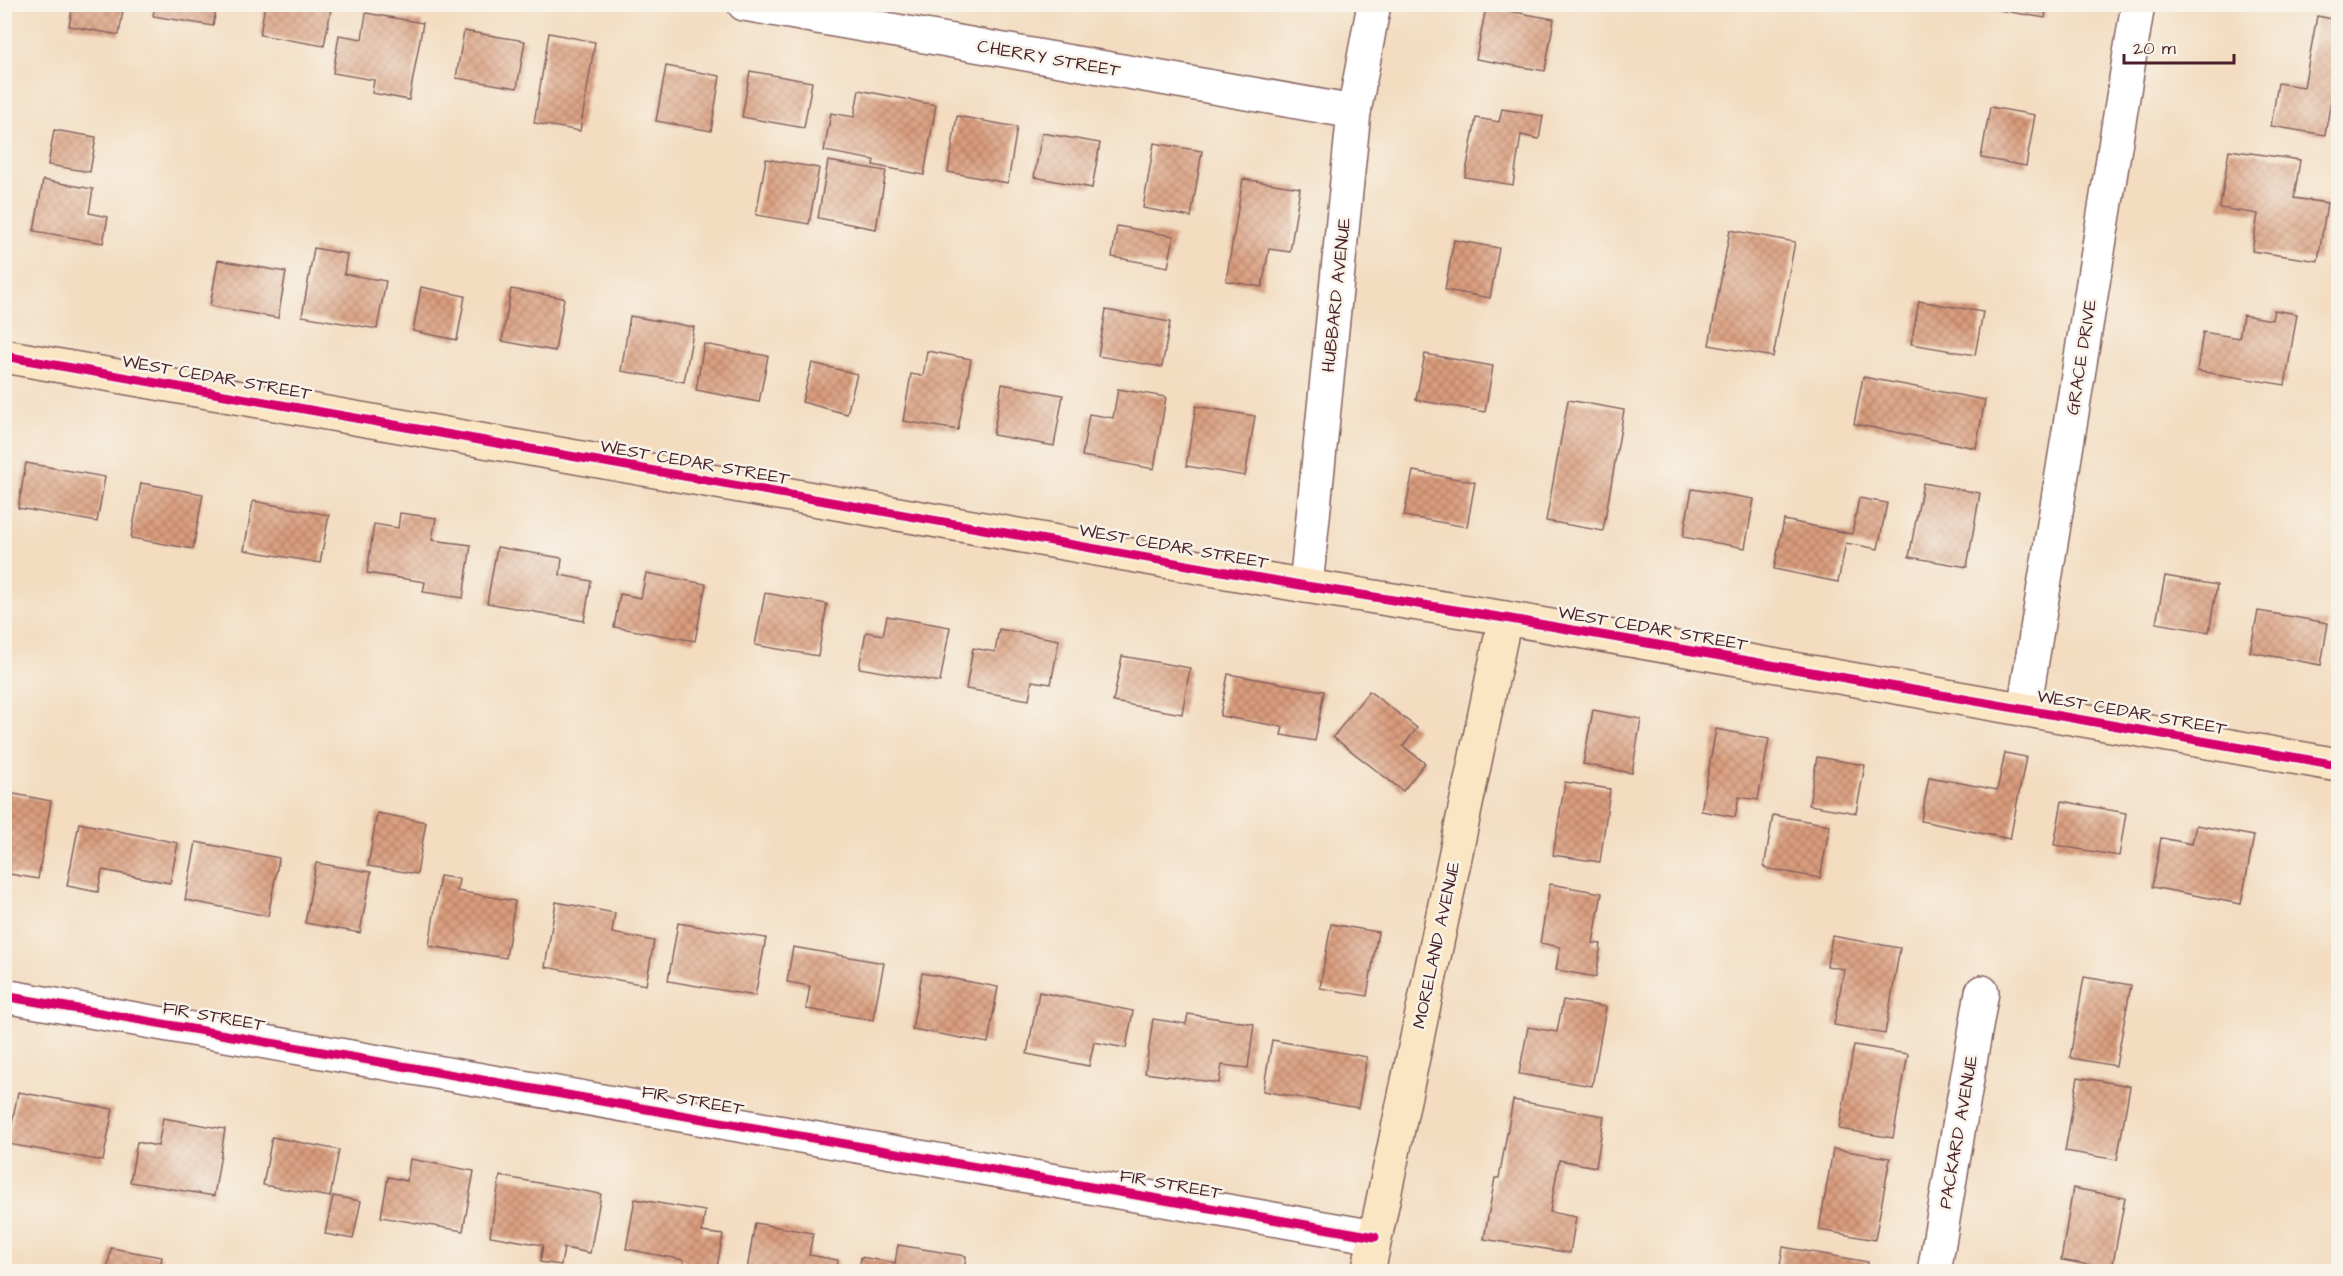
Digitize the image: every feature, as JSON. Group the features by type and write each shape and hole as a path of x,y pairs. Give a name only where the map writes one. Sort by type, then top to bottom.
{"street":[{"name":"CHERRY STREET","path":"744,4 1354,112"},
{"name":"HUBBARD AVENUE","path":"1306,586 1354,112 1374,4"},
{"name":"GRACE DRIVE","path":"2024,710 2138,4"},
{"name":"WEST CEDAR STREET","path":"4,356 1306,586 1505,618 2338,765"},
{"name":"MORELAND AVENUE","path":"1368,1272 1505,618"},
{"name":"PACKARD AVENUE","path":"1934,1272 1982,992"},
{"name":"FIR STREET","path":"4,996 1375,1237"}],"building":[{"path":"73,4 124,4 119,35 69,26"},
{"path":"155,4 217,4 213,26 153,16"},
{"path":"265,4 332,4 324,46 260,35"},
{"path":"1987,4 2047,4 2045,18 1986,8"},
{"path":"1486,7 1554,19 1545,71 1476,59"},
{"path":"366,13 423,23 409,100 372,93 374,80 333,73 339,35 362,39"},
{"path":"2317,16 2338,20 2338,96 2332,95 2325,135 2271,126 2278,83 2304,87"},
{"path":"464,31 525,41 517,88 456,78"},
{"path":"549,33 595,42 580,131 534,123"},
{"path":"666,66 720,76 711,131 656,121"},
{"path":"750,71 812,82 804,128 742,117"},
{"path":"859,90 936,105 924,175 873,165 874,160 824,151 831,113 854,117"},
{"path":"1990,107 2035,115 2026,166 1981,158"},
{"path":"1502,109 1543,116 1539,139 1521,135 1513,185 1465,177 1476,118 1499,122"},
{"path":"957,116 1017,127 1008,183 948,172"},
{"path":"54,130 96,137 90,172 48,165"},
{"path":"1042,133 1100,143 1092,188 1034,177"},
{"path":"1154,143 1202,151 1191,217 1143,208"},
{"path":"2229,150 2300,160 2294,198 2327,203 2318,261 2252,251 2258,214 2220,208"},
{"path":"766,159 819,168 809,224 756,215"},
{"path":"828,161 886,171 876,229 818,218"},
{"path":"1243,179 1300,188 1290,252 1269,249 1262,287 1226,281"},
{"path":"43,180 93,189 89,213 108,217 103,243 34,231"},
{"path":"1117,226 1174,236 1168,267 1112,257"},
{"path":"1730,230 1795,242 1773,357 1709,345"},
{"path":"1454,240 1499,248 1490,298 1445,290"},
{"path":"314,248 347,254 344,274 386,281 377,329 302,316"},
{"path":"218,260 286,272 278,318 210,306"},
{"path":"421,287 465,296 457,340 413,331"},
{"path":"511,289 564,298 555,351 502,341"},
{"path":"1919,301 1983,312 1975,355 1911,344"},
{"path":"1106,310 1170,322 1162,367 1098,356"},
{"path":"2274,310 2297,314 2285,385 2197,371 2203,332 2239,338 2243,315 2272,320"},
{"path":"630,316 694,327 684,382 621,371"},
{"path":"704,344 768,356 759,402 696,390"},
{"path":"927,351 971,359 958,430 903,421 911,374 923,376"},
{"path":"1425,354 1493,366 1485,412 1416,400"},
{"path":"812,363 857,374 847,414 802,402"},
{"path":"1863,377 1985,400 1976,448 1854,424"},
{"path":"1002,384 1063,395 1054,446 993,435"},
{"path":"1118,389 1166,397 1154,469 1082,456 1089,414 1113,418"},
{"path":"1568,400 1624,410 1603,531 1546,521"},
{"path":"1196,406 1255,416 1245,476 1186,466"},
{"path":"26,463 105,477 97,522 18,508"},
{"path":"1413,471 1475,482 1467,527 1404,516"},
{"path":"141,483 203,494 193,549 131,538"},
{"path":"1923,483 1980,493 1967,567 1909,557"},
{"path":"1692,489 1754,499 1745,548 1683,537"},
{"path":"1859,498 1887,503 1878,549 1846,543 1838,582 1774,569 1784,520 1852,534"},
{"path":"253,501 329,515 320,563 244,550"},
{"path":"400,513 436,518 432,540 471,545 463,598 423,592 425,582 367,573 374,524 398,528"},
{"path":"497,547 562,558 560,575 591,581 584,621 487,603"},
{"path":"646,573 706,584 695,641 614,627 620,594 641,598"},
{"path":"2165,576 2217,585 2209,632 2156,623"},
{"path":"765,593 827,604 818,656 755,645"},
{"path":"2258,611 2328,623 2321,665 2250,652"},
{"path":"887,616 950,627 940,682 859,668 866,632 883,635"},
{"path":"999,629 1059,640 1051,684 1032,681 1029,700 966,689 973,648 995,652"},
{"path":"1122,656 1190,668 1182,714 1113,702"},
{"path":"1228,674 1324,691 1315,741 1281,735 1283,727 1220,716"},
{"path":"1369,691 1417,728 1403,746 1425,763 1403,791 1333,737"},
{"path":"1593,710 1641,719 1632,773 1583,764"},
{"path":"1716,729 1769,739 1758,800 1739,797 1735,817 1701,811"},
{"path":"2005,753 2026,757 2010,839 1921,821 1929,777 1997,790"},
{"path":"1817,757 1865,765 1856,813 1809,805"},
{"path":"1565,782 1610,789 1600,862 1553,855"},
{"path":"4,792 51,801 38,879 4,873"},
{"path":"2062,801 2126,813 2119,856 2054,845"},
{"path":"377,813 426,822 417,874 368,866"},
{"path":"1773,815 1830,825 1820,878 1764,868"},
{"path":"79,823 178,843 170,883 102,870 98,892 67,886"},
{"path":"2196,825 2254,836 2241,904 2152,887 2161,838 2192,844"},
{"path":"196,842 279,858 268,916 185,900"},
{"path":"316,863 371,872 360,933 305,923"},
{"path":"440,876 459,879 457,891 515,901 506,958 429,946"},
{"path":"1550,884 1602,893 1593,943 1601,944 1596,977 1556,970 1560,947 1540,943"},
{"path":"556,902 615,913 612,933 654,941 646,985 545,967"},
{"path":"678,923 766,938 755,996 668,981"},
{"path":"1331,924 1378,932 1367,996 1320,988"},
{"path":"1832,936 1900,948 1885,1034 1834,1025 1844,969 1827,966"},
{"path":"793,947 884,963 873,1020 806,1009 810,986 787,982"},
{"path":"922,973 998,987 988,1043 912,1029"},
{"path":"2084,977 2131,985 2116,1066 2070,1058"},
{"path":"1039,992 1133,1011 1126,1048 1094,1042 1089,1066 1027,1054"},
{"path":"1563,1000 1606,1007 1592,1086 1519,1074 1528,1027 1557,1032"},
{"path":"1188,1014 1254,1024 1248,1068 1222,1065 1219,1083 1145,1073 1153,1019 1186,1024"},
{"path":"1272,1040 1367,1057 1358,1108 1263,1091"},
{"path":"1854,1045 1908,1054 1893,1138 1839,1129"},
{"path":"2078,1077 2130,1086 2117,1160 2065,1151"},
{"path":"18,1092 113,1109 103,1161 8,1144"},
{"path":"1513,1100 1604,1116 1596,1167 1559,1160 1550,1212 1576,1217 1570,1253 1484,1239 1495,1178 1499,1178"},
{"path":"163,1118 225,1129 214,1196 130,1182 137,1142 158,1146"},
{"path":"272,1137 339,1150 330,1197 263,1185"},
{"path":"1833,1149 1890,1158 1875,1240 1819,1230"},
{"path":"410,1159 474,1171 463,1231 381,1217 388,1177 407,1181"},
{"path":"500,1176 601,1194 590,1253 564,1248 561,1265 540,1262 543,1245 490,1236"},
{"path":"2073,1188 2125,1198 2112,1269 2061,1260"},
{"path":"333,1196 361,1201 353,1239 325,1234"},
{"path":"635,1199 705,1211 702,1232 723,1235 716,1272 682,1272 684,1260 626,1249"},
{"path":"755,1223 813,1233 809,1255 838,1260 836,1272 747,1270"},
{"path":"898,1245 966,1256 964,1272 859,1272 861,1257 895,1263"},
{"path":"1783,1247 1868,1262 1866,1272 1779,1272"},
{"path":"111,1248 162,1257 159,1272 107,1272"}],"cycle path":[{"path":"4,356 1306,586 1505,618 2338,765"},
{"path":"4,996 1375,1237"}]}
